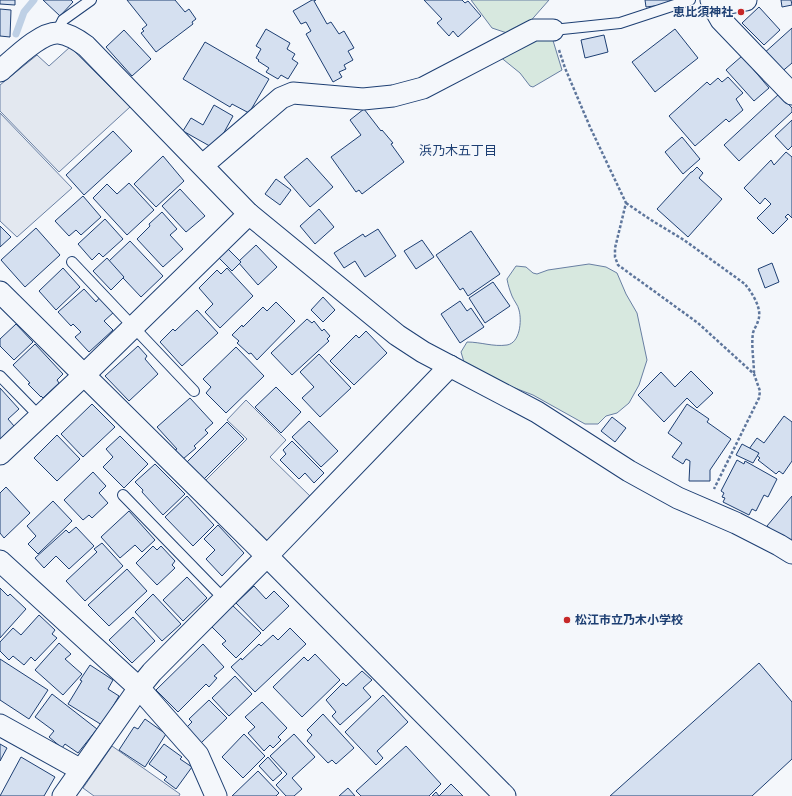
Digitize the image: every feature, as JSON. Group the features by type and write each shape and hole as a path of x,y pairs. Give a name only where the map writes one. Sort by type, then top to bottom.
{"street":[{"path":"746,0 712,3 721,20 729,30 792,94"},
{"path":"203,165 282,98 293,93 363,99 393,96 423,88 534,30 553,30"},
{"path":"0,71 40,38 52,33 58,33 75,38 86,46 249,214 397,335 450,366 537,412 629,471 678,498 736,522 780,544 792,553"},
{"path":"0,454 83,376 249,214"},
{"path":"0,292 83,376 267,556 504,796"},
{"path":"63,796 139,688 152,672 267,556 450,366"},
{"path":"0,561 139,688 198,755 216,796"},
{"path":"0,725 81,770"}],"lane":[{"path":"58,33 62,20 92,0"},
{"path":"553,30 620,23 690,0"},
{"path":"72,262 194,391"},
{"path":"0,376 40,417"},
{"path":"123,495 224,599"}],"path":[{"path":"553,30 565,68 590,127 626,202 651,220 690,244 745,284 757,304 759,320 754,333 754,374 760,391 704,509"},
{"path":"626,202 615,248 615,257 618,265 698,323 754,374"}],"shaded area":[{"path":"471,0 549,0 527,25 507,33 492,28"},
{"path":"551,34 562,70 533,87 530,86 520,73 499,56"},
{"path":"70,47 130,107 59,172 0,111 0,85 37,55 49,66"},
{"path":"0,113 72,188 17,237 0,221"},
{"path":"589,264 606,267 617,273 626,294 637,313 647,360 639,385 629,403 617,413 606,416 598,424 585,424 533,395 476,373 464,362 461,352 467,342 507,345 515,340 519,331 520,315 507,279 516,266 526,267 533,273 537,274 548,270"},
{"path":"246,400 286,440 270,457 312,498 266,544 203,483 247,439 227,420"},
{"path":"112,746 180,794 179,796 94,796 83,788"}],"building":[{"path":"0,0 15,0 15,5 0,4"},
{"path":"43,0 71,0 73,2 60,16"},
{"path":"127,0 175,0 185,12 189,9 196,19 192,22 193,24 156,52 141,33 144,31 142,29 147,25"},
{"path":"312,0 316,0 314,1 327,24 331,22 339,34 344,31 354,48 348,51 353,60 344,65 346,69 339,72 342,77 333,82 306,34 311,31 306,22 301,24 293,11"},
{"path":"424,0 462,0 465,3 468,1 481,16 458,37 453,31 449,36 437,23 442,19"},
{"path":"645,0 670,0 670,4 646,7"},
{"path":"781,0 791,0 792,5 782,7"},
{"path":"759,7 780,30 764,45 742,23"},
{"path":"0,9 11,10 10,37 0,36"},
{"path":"792,28 792,63 779,74 762,55"},
{"path":"266,29 290,43 287,49 295,54 292,59 298,63 288,79 281,75 278,79 266,72 269,68 256,58 261,49 256,46"},
{"path":"675,29 698,58 655,92 632,62"},
{"path":"124,30 151,59 132,76 106,47"},
{"path":"604,35 608,52 585,58 581,40"},
{"path":"205,42 269,79 249,113 232,104 230,107 183,79"},
{"path":"742,56 769,88 754,101 726,70"},
{"path":"728,77 743,93 736,99 743,110 729,122 726,119 695,146 669,116 707,82 710,85 718,78 722,82"},
{"path":"779,94 792,108 792,112 739,161 724,145"},
{"path":"214,105 233,116 215,149 183,131 191,118 203,125"},
{"path":"364,109 381,131 382,130 393,143 391,144 404,162 362,194 359,190 356,192 331,157 361,135 350,120"},
{"path":"792,120 792,146 788,150 775,136"},
{"path":"113,131 132,151 84,195 66,175"},
{"path":"682,137 700,159 683,174 665,152"},
{"path":"786,152 792,157 792,218 788,214 785,217 788,219 773,234 757,218 771,204 765,198 760,204 744,188 771,160 774,165"},
{"path":"163,156 184,181 156,207 134,184"},
{"path":"307,158 333,187 310,207 284,177"},
{"path":"697,167 703,173 699,178 722,199 688,237 657,209"},
{"path":"276,179 291,190 280,205 265,194"},
{"path":"129,183 154,210 127,235 93,198 107,184 117,194"},
{"path":"180,189 205,216 186,232 162,206"},
{"path":"83,196 101,217 81,235 76,230 69,236 55,221"},
{"path":"319,209 334,227 315,244 300,226"},
{"path":"162,212 177,229 170,235 183,249 163,267 137,239 150,226 149,224"},
{"path":"105,219 123,239 103,257 99,253 92,260 78,244"},
{"path":"0,226 11,237 0,247"},
{"path":"36,228 60,255 25,287 1,260"},
{"path":"378,229 396,256 365,277 355,261 344,268 334,253 363,234 365,237"},
{"path":"471,231 500,274 468,296 463,288 460,290 436,255"},
{"path":"422,240 434,257 416,269 404,251"},
{"path":"130,241 163,276 141,297 108,262"},
{"path":"256,245 277,267 258,285 238,262"},
{"path":"228,249 241,262 232,271 219,258"},
{"path":"107,258 124,277 111,290 93,271"},
{"path":"772,263 779,282 765,288 758,269"},
{"path":"63,268 80,287 56,310 39,291"},
{"path":"227,268 253,296 220,328 205,312 213,304 199,288 217,270 221,274"},
{"path":"493,282 510,306 485,323 469,298"},
{"path":"84,289 96,302 100,297 114,312 104,321 113,330 89,352 75,337 81,332 73,324 71,326 58,312"},
{"path":"323,297 335,310 323,322 311,310"},
{"path":"460,301 467,311 471,308 484,327 460,343 441,314"},
{"path":"276,302 295,321 257,360 251,353 249,354 237,343 239,341 232,335 242,325 243,327 263,307 267,311"},
{"path":"197,310 218,333 182,366 160,342 173,329 175,331"},
{"path":"307,319 312,323 314,321 322,331 324,329 330,336 327,339 329,341 292,375 271,353"},
{"path":"16,324 33,342 14,360 0,346 0,339"},
{"path":"366,331 387,353 354,385 330,361 356,335 359,338"},
{"path":"35,344 63,374 57,380 59,383 43,398 28,384 30,383 13,365"},
{"path":"138,346 147,356 145,359 158,374 129,401 105,376"},
{"path":"236,347 264,376 226,413 206,393 211,387 203,379"},
{"path":"319,354 351,388 320,417 302,398 314,387 300,372"},
{"path":"691,371 713,393 697,408 687,398 664,422 638,395 661,372 675,387"},
{"path":"276,387 301,412 281,433 255,407"},
{"path":"0,388 19,409 8,419 14,426 0,439"},
{"path":"190,398 213,423 205,430 208,433 194,446 196,448 183,459 175,450 177,449 157,427"},
{"path":"92,404 115,427 83,457 61,434"},
{"path":"687,404 709,419 707,422 731,439 710,470 710,481 689,481 690,461 686,459 683,464 672,457 682,443 668,433"},
{"path":"784,416 792,422 792,461 783,474 779,471 776,474 758,460 760,458 749,449 757,438 764,443"},
{"path":"612,417 626,428 615,442 601,431"},
{"path":"309,421 338,451 321,467 292,437"},
{"path":"227,422 244,439 203,480 186,463"},
{"path":"57,435 80,459 57,481 34,458"},
{"path":"120,436 148,464 124,488 103,467 113,457 106,449"},
{"path":"292,441 324,473 314,483 305,473 299,479 280,460 286,454 283,450"},
{"path":"742,444 759,453 753,463 736,455"},
{"path":"737,460 744,464 745,461 777,479 768,497 764,495 756,511 752,509 749,515 723,502 725,498 722,497 724,493 721,491"},
{"path":"155,464 185,494 163,515 135,482"},
{"path":"93,472 106,486 99,493 108,503 92,518 89,515 83,520 64,500"},
{"path":"6,487 30,513 4,538 0,533 0,493"},
{"path":"187,496 214,525 193,546 165,517"},
{"path":"792,496 792,541 787,542 767,526"},
{"path":"53,501 72,521 38,554 28,544 36,536 27,526"},
{"path":"129,511 155,540 142,552 135,545 120,558 101,537"},
{"path":"218,525 244,553 222,576 206,559 215,550 204,539"},
{"path":"76,527 94,546 69,569 56,556 44,568 35,558 66,530 69,533"},
{"path":"102,543 123,566 85,601 66,581 97,552 94,549"},
{"path":"153,546 157,550 161,546 175,561 172,565 175,568 157,585 136,563"},
{"path":"127,569 147,591 109,626 88,605"},
{"path":"187,577 207,598 183,621 163,600"},
{"path":"254,586 266,599 274,591 289,606 263,631 236,603"},
{"path":"0,588 8,596 10,594 26,609 0,638"},
{"path":"153,594 181,624 162,641 135,612"},
{"path":"230,603 261,633 236,658 222,644 226,641 209,624"},
{"path":"39,615 55,630 52,634 57,638 35,661 31,657 24,665 13,656 9,660 0,651 0,642 13,628 21,635"},
{"path":"133,617 155,641 132,663 109,640"},
{"path":"290,628 306,644 255,692 231,667 241,658 242,660 259,644 261,646 273,635 278,640"},
{"path":"59,643 71,654 65,659 82,674 63,695 35,670"},
{"path":"203,644 224,667 214,676 217,678 209,687 206,684 178,712 156,690"},
{"path":"315,654 340,680 302,717 273,687 304,657 308,661"},
{"path":"0,659 48,690 29,719 0,700"},
{"path":"759,663 792,702 792,759 752,796 610,796"},
{"path":"90,665 113,680 108,689 119,696 102,725 68,704 82,681 80,680"},
{"path":"362,671 372,680 363,688 371,697 340,725 332,716 336,712 326,700 343,683 346,686"},
{"path":"235,676 252,694 229,716 212,698"},
{"path":"52,694 97,729 78,753 65,744 62,748 49,737 54,731 35,717"},
{"path":"383,695 408,722 377,751 383,758 376,765 345,732"},
{"path":"209,700 227,718 201,743 186,728 192,722 189,719"},
{"path":"262,702 287,728 278,737 281,740 273,748 270,745 264,751 248,733 255,727 245,717"},
{"path":"323,714 354,748 336,764 332,760 328,763 307,741 312,735 307,730"},
{"path":"145,719 166,734 145,767 119,750 134,727 138,729"},
{"path":"244,734 265,756 243,778 222,757"},
{"path":"294,734 315,757 292,778 302,789 294,796 286,796 276,785 287,774 270,756"},
{"path":"0,744 7,748 0,761"},
{"path":"164,744 182,757 180,759 192,767 176,789 164,780 167,777 149,764"},
{"path":"406,746 441,784 429,796 361,796 356,791"},
{"path":"21,757 55,777 44,796 0,796"},
{"path":"268,757 282,773 273,781 259,766"},
{"path":"258,771 279,793 276,796 232,796"},
{"path":"451,784 463,796 439,796"},
{"path":"348,788 355,796 339,796"},
{"path":"436,792 439,796 432,796"}],"waterway":[{"path":"16,34 24,12 34,0"}],"place":[{"name":"恵比須神社","path":"741,12"},
{"name":"松江市立乃木小学校","path":"567,620"}],"district":[{"name":"浜乃木五丁目","path":"458,150"}]}
